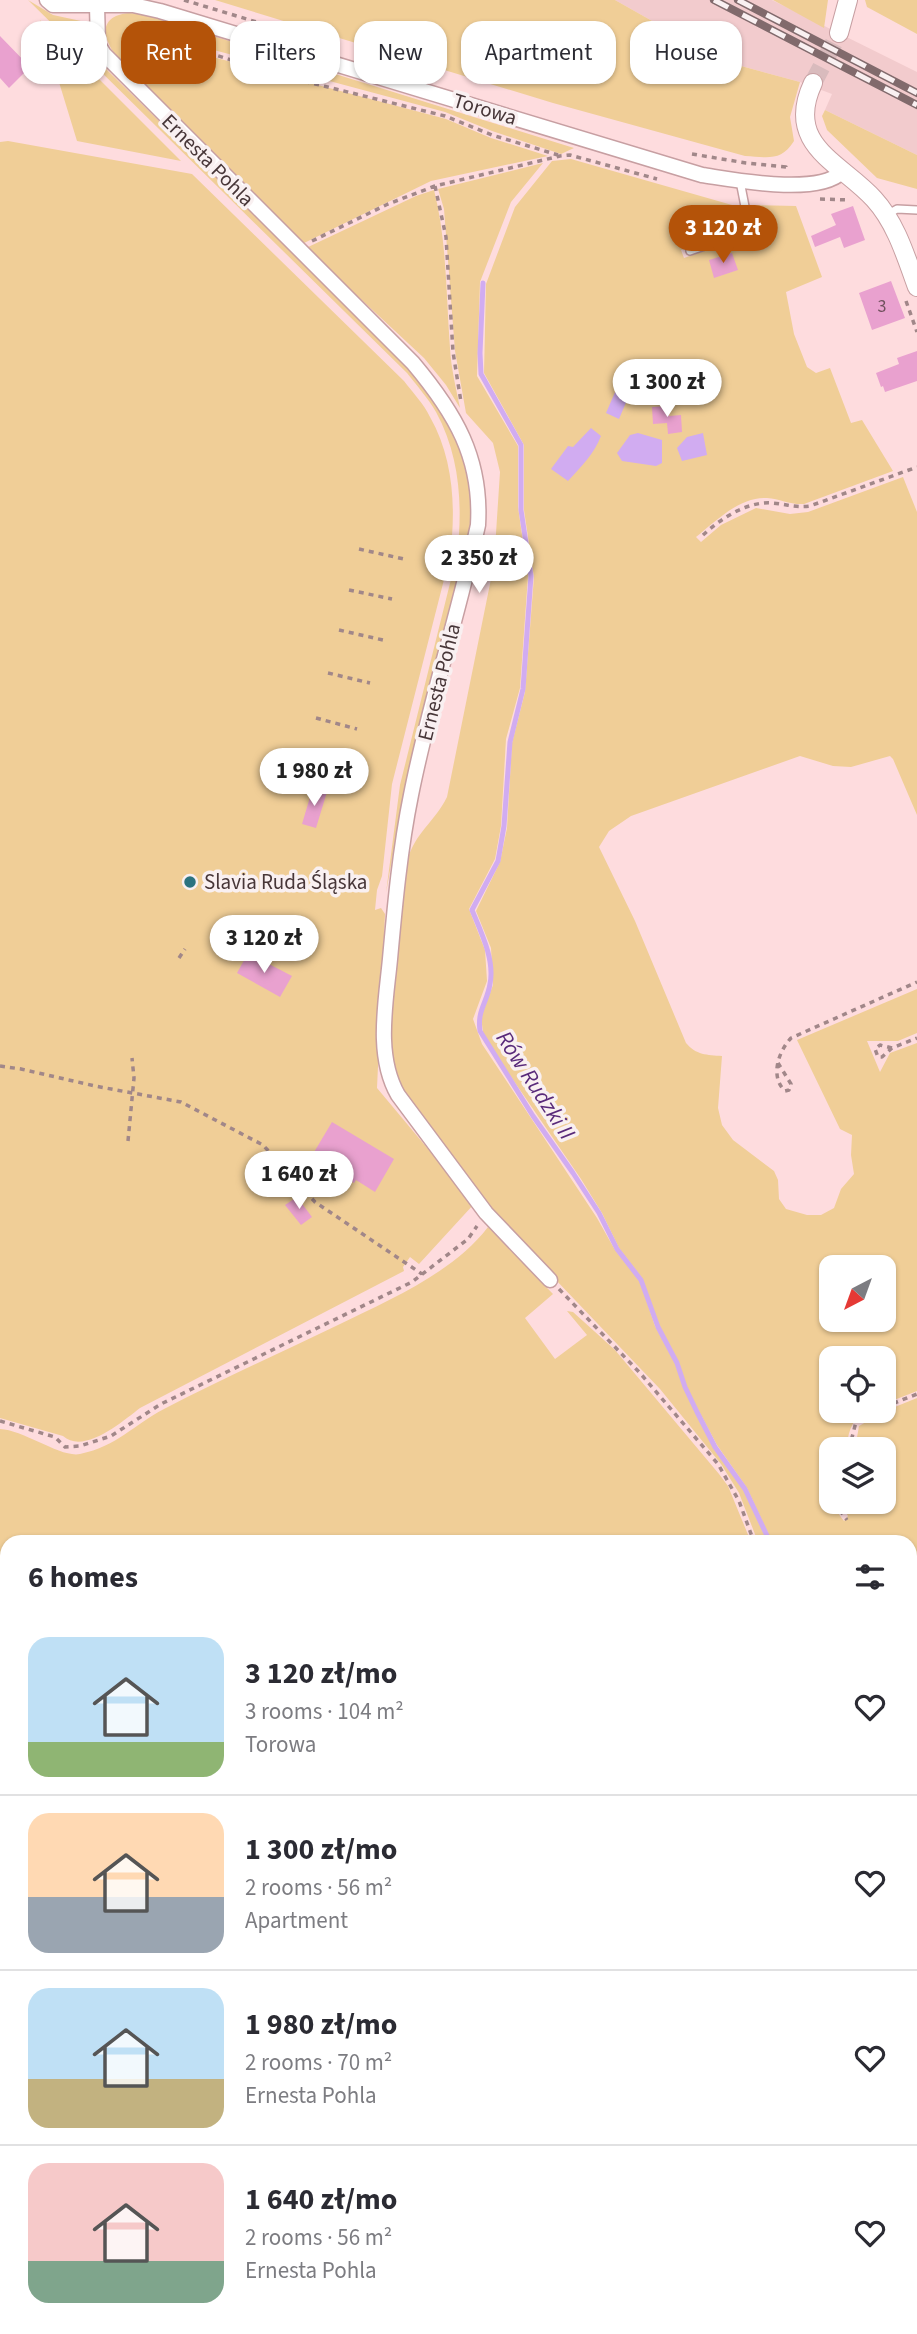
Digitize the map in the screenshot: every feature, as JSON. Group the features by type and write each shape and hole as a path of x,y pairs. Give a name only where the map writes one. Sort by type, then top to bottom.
{"street":[{"name":"Torowa","path":"47,0 53,5 132,5 160,11 702,175 808,184 829,181 842,172"},
{"path":"839,33 848,0"},
{"name":"Ernesta Pohla","path":"97,6 97,44 112,63 413,363 442,398 468,449 478,498 478,526 409,803 395,893 384,1020 386,1062 391,1083 486,1213 550,1280"},
{"path":"813,83 805,105 804,122 816,147 875,200 886,216 898,238 910,290"}],"lane":[{"path":"690,251 742,233 749,227 740,180"},
{"path":"886,216 897,209 917,210"}],"path":[{"path":"184,0 252,21"},
{"path":"112,63 135,60 183,46 283,76 445,116 492,135 559,156"},
{"path":"689,153 786,167 786,173"},
{"path":"297,249 388,204 435,186 559,156 570,155 662,180"},
{"path":"435,186 446,237 453,352 463,411 454,419"},
{"path":"815,199 855,200"},
{"path":"910,290 917,332"},
{"path":"703,536 732,515 754,505 772,503 797,508 810,506 917,467"},
{"path":"359,549 404,559"},
{"path":"349,590 392,599"},
{"path":"339,630 383,640"},
{"path":"328,673 370,682"},
{"path":"316,719 357,729"},
{"path":"179,958 185,949"},
{"path":"778,1063 791,1084 789,1090 785,1091 777,1080 778,1063 784,1046 791,1038 917,982"},
{"path":"892,1048 880,1045 875,1049 875,1054 882,1057 892,1048 917,1038"},
{"path":"128,1141 134,1067 132,1058"},
{"path":"0,1066 181,1102 250,1137 272,1152 315,1202 422,1274"},
{"path":"249,1171 265,1158"},
{"path":"0,1421 55,1437 65,1447 80,1446 111,1436 161,1404 412,1282 468,1239 486,1213"},
{"path":"550,1280 640,1373 718,1464 740,1501 752,1535"},
{"path":"896,1402 917,1394"},
{"path":"843,1514 847,1520"}],"shaded area":[{"path":"28,0 53,15 81,21 49,21"},
{"path":"215,0 615,0 652,21 630,21 630,84 742,84 742,66 800,82 790,117 794,141 784,152 773,157 745,156 491,84 616,84 616,21 461,21 461,75 447,71 447,21 354,21 354,42 340,38 340,21 284,21"},
{"path":"615,0 772,0 917,72 917,155 825,110 832,94 742,66 742,21 652,21"},
{"path":"773,0 828,0 824,28"},
{"path":"865,0 917,0 917,34 867,7"},
{"path":"142,14 165,21 121,21 119,59 107,39 107,24 119,15"},
{"path":"216,37 230,41 230,54 216,51"},
{"path":"216,58 230,62 230,84 314,84 446,119 491,138 548,156 431,181 302,244 142,84 216,84"},
{"path":"107,70 411,368 444,411 462,452 471,497 470,527 405,787 386,893 400,785 457,555 460,518 455,464 444,429 433,407 407,373 107,78"},
{"path":"340,75 354,80 354,84 368,84 574,148 561,154 445,112 340,84"},
{"path":"60,84 104,84 181,161 77,141"},
{"path":"825,110 917,155 917,189 877,178 827,130 822,116"},
{"name":"Slavia Ruda Śląska","path":"8,141 192,174 404,381 425,408 438,433 448,467 453,503 450,556 392,784 382,876 377,890 375,910 381,908 385,914 377,1088 474,1204 419,1264 410,1257 403,1267 404,1271 140,1408 103,1434 82,1441 72,1441 0,1418 0,142"},
{"path":"571,159 739,207 743,218 739,227 681,250 684,258 759,232 750,205 796,206 822,277 786,292 794,334 807,367 816,373 830,368 851,423 862,420 893,471 804,504 767,498 747,501 728,511 696,537 701,542 721,525 756,508 790,514 808,512 903,477 917,512 917,815 890,756 851,767 833,766 800,756 631,816 609,831 599,847 635,921 686,1043 698,1052 722,1056 718,1108 722,1125 733,1140 774,1171 778,1180 779,1199 786,1209 807,1215 821,1215 834,1208 841,1189 854,1174 852,1135 840,1129 797,1040 917,989 917,1033 898,1041 867,1041 880,1072 890,1053 917,1043 917,1391 896,1399 896,1346 819,1346 819,1423 854,1423 849,1437 819,1437 819,1514 839,1514 844,1521 847,1514 896,1514 896,1437 857,1437 859,1426 864,1423 896,1423 896,1407 917,1398 917,1535 769,1535 747,1488 717,1445 686,1387 678,1361 659,1325 642,1278 619,1248 581,1179 483,1032 481,1017 493,985 491,948 476,911 500,862 507,828 512,743 525,692 534,577 524,510 524,445 484,373 486,284 515,207 552,161"},
{"path":"543,163 511,202 480,282 477,376 518,446 518,507 528,576 520,688 506,739 501,826 495,859 469,909 485,950 487,981 473,1019 482,1044 597,1218 615,1250 640,1281 655,1326 675,1363 683,1386 714,1447 744,1489 765,1535 755,1535 739,1493 721,1464 660,1389 512,1234 402,1093 393,1072 388,1019 407,861 420,834 447,797 494,564 500,472 493,443 466,413 455,351 444,209 438,189"},
{"path":"434,190 444,248 451,363 460,408 424,358 306,248"},
{"path":"629,360 642,365 619,419 606,413"},
{"path":"591,428 601,436 598,443 568,481 551,469 568,446 573,447"},
{"path":"638,433 662,440 662,463 656,466 622,461 617,453 630,435"},
{"path":"703,433 707,455 682,461 677,448 687,437"},
{"path":"488,1227 553,1294 525,1318 555,1359 587,1335 567,1311 573,1312 615,1350 728,1486 748,1535 0,1535 0,1429 72,1454 105,1446 185,1398 419,1284 439,1272 474,1243"}],"building":[{"path":"0,36 21,58 21,76 9,88 0,78"},
{"path":"853,206 865,240 844,248 840,237 815,247 811,236 836,225 831,214"},
{"path":"732,253 738,270 714,278 709,260"},
{"path":"891,281 905,318 872,330 859,293"},
{"path":"917,351 917,381 885,392 876,373 899,364 897,358"},
{"path":"668,406 669,416 681,415 682,432 668,434 667,423 653,424 652,407"},
{"path":"313,787 327,792 316,828 302,824"},
{"path":"248,953 292,976 280,997 237,973"},
{"path":"332,1122 394,1159 375,1192 323,1165 317,1177 304,1169"},
{"path":"297,1197 312,1217 301,1225 285,1205"}],"waterway":[{"name":"Rów Rudzki II","path":"483,283 481,374 521,445 521,510 531,576 523,689 510,742 504,826 498,861 472,910 491,965 490,984 481,1012 480,1031 533,1116 599,1213 617,1249 641,1280 658,1327 677,1363 697,1412 715,1447 745,1489 767,1535"}],"tunnel":[{"path":"813,83 839,33"}],"railway":[{"path":"714,0 917,105"},
{"path":"738,0 917,93"}],"place":[{"name":"Slavia Ruda Śląska","path":"190,882"}]}
